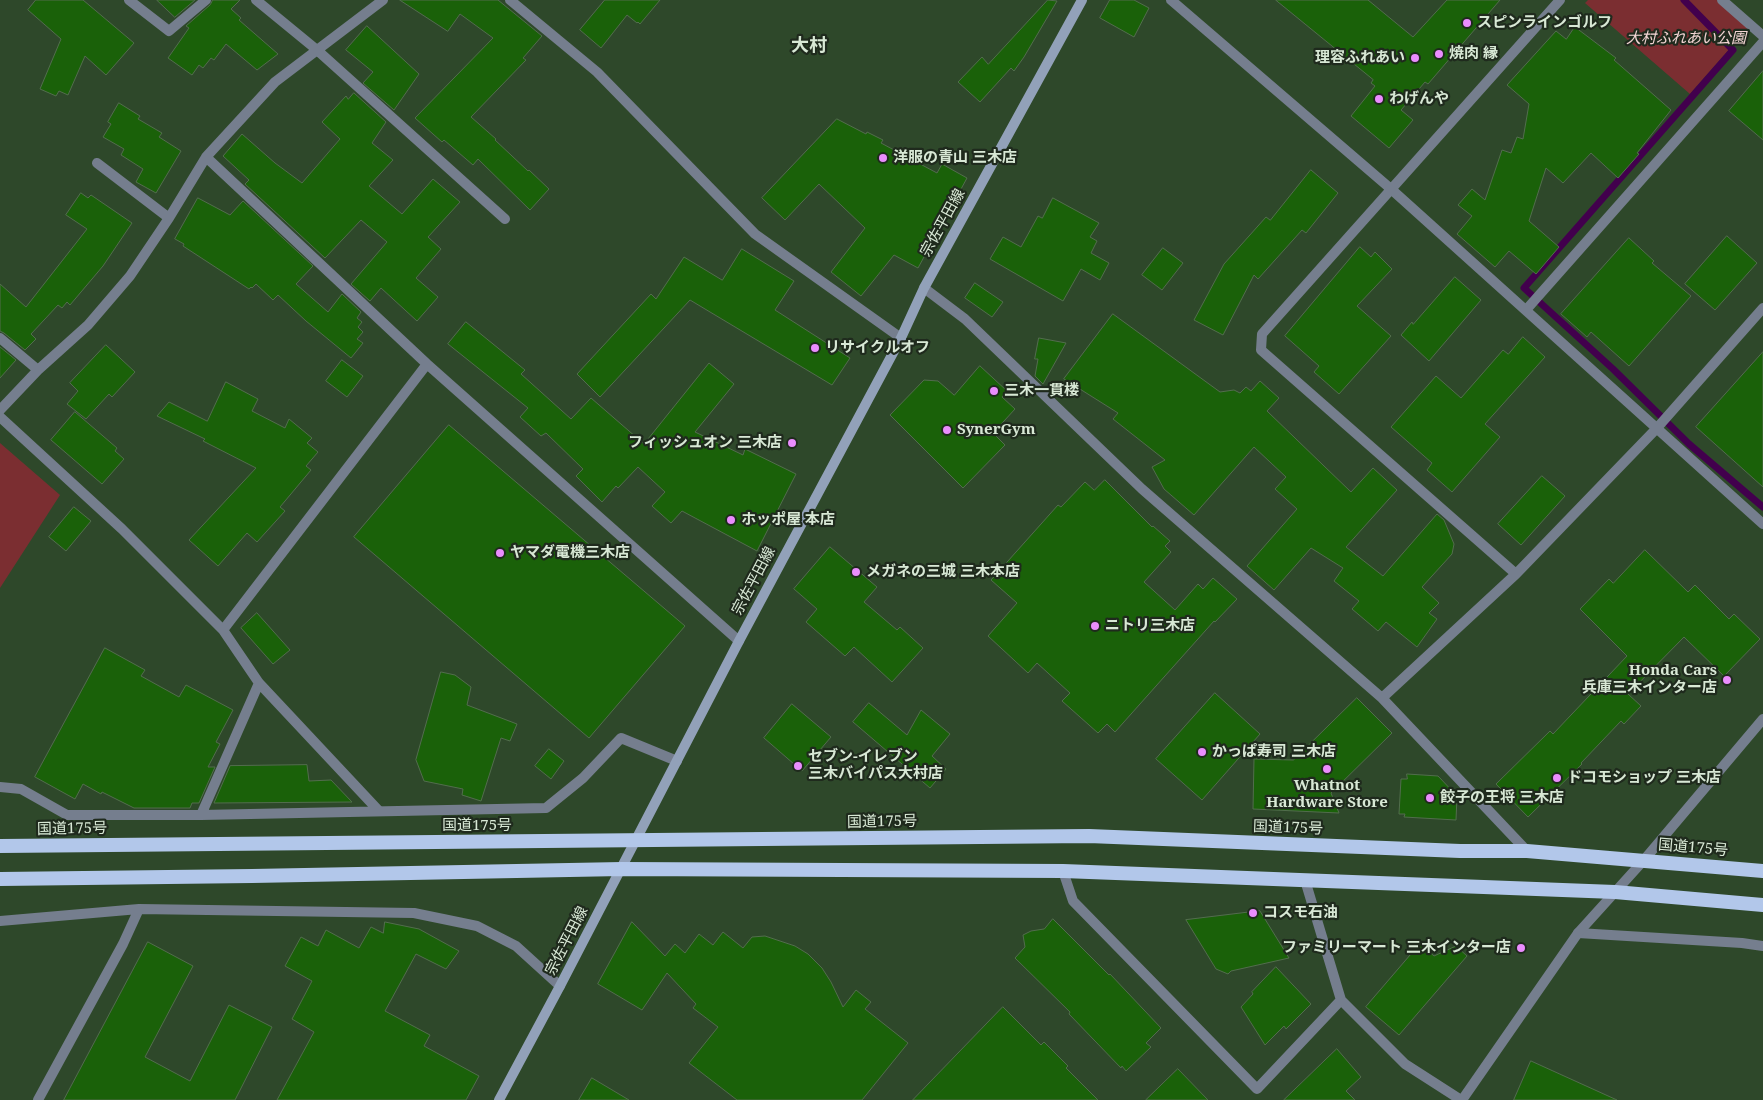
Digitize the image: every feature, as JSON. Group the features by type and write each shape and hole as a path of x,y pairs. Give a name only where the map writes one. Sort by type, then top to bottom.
{"highway":[{"name":"国道175号","path":"0,846 1089,836 1460,851 1527,851 1763,871"},
{"path":"0,879 622,869 1063,871 1615,892 1763,905"}],"main road":[{"name":"宗佐平田線","path":"499,1100 900,338 924,288 1082,0"}],"street":[{"path":"129,0 169,31 206,0"},
{"path":"256,0 317,50 505,219"},
{"path":"0,410 38,370 88,325 130,276 169,218 206,157 275,82 383,0"},
{"path":"510,0 597,72 756,234 900,338"},
{"path":"1171,0 1391,189 1763,524"},
{"path":"1516,574 1261,350 1262,334 1560,0"},
{"path":"1722,0 1763,36"},
{"path":"1526,310 1763,42"},
{"path":"206,157 427,364 739,641"},
{"path":"97,163 169,218"},
{"path":"924,288 965,319 1142,489 1382,698 1527,851"},
{"path":"1382,698 1516,574 1657,428 1763,308"},
{"path":"0,338 38,370"},
{"path":"223,630 427,364"},
{"path":"0,417 122,529 223,630 259,683 378,810"},
{"path":"201,815 259,683"},
{"path":"1305,880 1341,1000 1405,1064 1461,1100 1578,933 1644,860 1763,719"},
{"path":"0,787 21,790 67,815 201,815 546,808 583,778 621,738 677,761"},
{"path":"1063,871 1073,900 1257,1089 1341,1000"},
{"path":"0,921 139,909 414,912 477,926 516,946 560,986"},
{"path":"38,1100 123,944 139,909"},
{"path":"1578,933 1742,942 1763,946"}],"green space":[{"name":"大村ふれあい公園","path":"1588,0 1719,0 1749,27 1690,94 1585,3"},
{"path":"0,443 60,495 0,588"}],"building":[{"path":"36,0 83,0 134,43 106,75 85,56 68,95 59,91 56,96 40,89 61,39 28,10"},
{"path":"157,0 195,0 175,17"},
{"path":"213,0 240,0 231,9 241,18 239,20 278,54 257,70 226,44 214,60 211,58 203,68 199,65 192,75 168,58 189,28 186,26 210,5"},
{"path":"400,0 498,0 542,36 523,58 526,60 471,117 549,189 530,210 478,159 473,165 444,140 442,142 415,118 493,38 460,14 448,31"},
{"path":"605,0 660,0 640,24 627,15 601,48 580,30"},
{"path":"1048,0 1057,1 1024,57 1014,71 1011,68 980,102 958,82 982,57 988,64"},
{"path":"1110,0 1134,0 1149,8 1134,37 1100,18"},
{"path":"1276,0 1368,0 1413,37 1447,0 1500,0 1428,84 1425,82 1401,110 1413,120 1389,148 1351,116 1375,86 1371,83 1373,80"},
{"path":"367,26 419,74 394,110 363,83 373,72 346,50"},
{"path":"1575,27 1616,58 1614,60 1671,110 1637,153 1639,154 1618,178 1591,153 1563,183 1546,168 1529,221 1559,247 1536,274 1509,251 1495,267 1457,234 1472,216 1458,205 1472,189 1485,200 1502,150 1511,153 1517,137 1523,139 1529,104 1507,85 1556,31 1566,39"},
{"path":"1763,71 1763,140 1729,111"},
{"path":"354,93 386,122 372,143 393,160 369,186 402,214 433,179 460,202 428,237 441,249 416,278 438,297 417,321 381,288 370,301 351,284 387,242 361,220 325,258 245,184 249,180 223,156 242,134 275,163 302,183 340,139 322,122 346,96 348,99"},
{"path":"119,103 140,116 138,119 162,133 159,137 181,151 156,193 136,182 143,169 121,155 124,149 103,137 111,124 108,122"},
{"path":"837,119 866,134 867,132 883,140 881,143 937,173 942,164 967,178 918,268 894,255 861,296 831,272 865,228 819,184 785,220 762,198"},
{"path":"1311,170 1338,193 1306,233 1302,230 1258,279 1254,275 1223,335 1194,320 1224,264 1266,217 1270,220"},
{"path":"81,193 88,198 91,195 132,223 103,266 70,305 67,302 62,308 58,305 31,334 36,339 25,350 0,331 0,284 26,307 87,229 66,215"},
{"path":"198,198 230,215 243,201 313,266 296,284 328,312 342,294 361,312 357,318 362,322 358,327 363,332 357,339 363,343 351,358 278,295 273,300 256,284 249,289 175,239"},
{"path":"1053,198 1099,223 1090,237 1097,241 1091,253 1109,263 1100,280 1081,269 1063,301 990,259 1003,237 1021,247 1038,216 1042,218"},
{"path":"1727,236 1757,263 1715,310 1685,284"},
{"path":"1629,238 1654,261 1652,263 1691,296 1629,366 1591,332 1587,337 1561,314"},
{"path":"1360,247 1371,257 1375,252 1392,269 1357,306 1391,336 1339,394 1314,372 1319,366 1285,336"},
{"path":"1163,248 1183,263 1162,290 1142,275"},
{"path":"742,249 794,281 775,310 850,358 832,385 690,300 600,397 577,374 651,294 656,299 684,257 722,280"},
{"path":"1455,277 1481,300 1429,361 1401,335"},
{"path":"975,283 1003,302 992,317 965,298"},
{"path":"1113,314 1220,392 1234,390 1240,393 1246,387 1251,391 1260,381 1279,398 1267,411 1351,492 1373,468 1397,490 1346,547 1383,576 1437,514 1444,520 1454,544 1452,554 1422,587 1439,603 1429,613 1437,619 1417,647 1386,622 1378,631 1352,609 1359,601 1334,581 1343,568 1311,548 1274,590 1247,566 1297,509 1275,489 1286,477 1254,447 1194,515 1164,489 1152,467 1165,460 1113,419 1118,413 1064,379"},
{"path":"466,322 525,370 521,374 571,419 591,398 644,444 709,363 734,384 695,432 743,455 745,449 796,474 757,551 682,511 671,523 652,506 665,492 638,467 618,488 616,486 602,502 576,476 583,469 546,433 541,436 520,417 528,408 448,344"},
{"path":"1523,337 1545,357 1485,424 1500,437 1452,492 1427,470 1432,463 1391,427 1436,376 1461,398 1503,350 1508,354"},
{"path":"1039,338 1066,343 1043,384 1035,376 1038,359 1035,359"},
{"path":"106,345 135,372 112,397 109,394 86,419 67,404 78,391 70,383"},
{"path":"0,347 16,360 0,378"},
{"path":"1763,352 1763,487 1696,427"},
{"path":"342,360 363,376 347,397 326,381"},
{"name":"SynerGym","path":"980,366 1007,391 1002,397 1015,409 993,433 1005,445 963,488 890,415 924,380 938,381 954,395"},
{"path":"226,382 258,399 252,411 285,428 289,419 312,438 307,443 318,452 306,466 311,470 280,507 285,511 257,542 247,533 218,566 189,540 256,468 203,441 205,439 157,416 169,402 207,421"},
{"path":"75,412 117,448 115,451 124,459 102,484 51,440"},
{"path":"449,425 685,626 589,738 354,537"},
{"path":"1542,476 1565,496 1521,545 1498,524"},
{"path":"1105,480 1152,527 1170,541 1165,546 1171,552 1144,582 1175,610 1198,584 1203,589 1213,578 1237,599 1214,621 1115,732 1107,724 1098,733 1062,701 1070,693 1037,663 1028,673 988,636 1017,603 991,580 1058,505 1061,507 1085,482 1094,490"},
{"path":"74,507 91,521 66,551 49,537"},
{"path":"830,547 877,587 864,602 897,630 900,627 923,648 892,682 854,647 845,656 806,622 817,609 794,589"},
{"path":"1645,550 1688,592 1695,585 1729,619 1734,614 1760,639 1724,676 1684,637 1628,694 1641,706 1624,724 1621,721 1582,764 1528,817 1496,784 1550,731 1553,734 1627,656 1580,609 1609,579 1613,583"},
{"path":"257,613 290,650 273,664 241,628"},
{"path":"105,648 145,670 141,676 179,697 186,685 233,710 216,742 220,744 208,767 215,767 199,803 192,803 190,808 134,808 83,784 75,799 35,777"},
{"path":"441,672 455,675 471,687 467,705 517,724 510,741 501,738 481,801 462,795 463,789 424,781 416,760"},
{"path":"1215,693 1260,734 1202,800 1156,759"},
{"path":"1357,698 1392,733 1331,793 1339,813 1253,809 1254,759 1293,760"},
{"path":"869,703 907,735 921,710 950,734 932,756 946,769 930,788 853,722"},
{"path":"792,704 831,737 802,771 764,738"},
{"path":"549,749 564,761 551,779 535,766"},
{"path":"307,765 309,781 331,780 352,802 214,803 230,766"},
{"path":"1407,774 1438,776 1457,796 1456,820 1404,817 1405,814 1399,814 1401,779 1407,779"},
{"path":"1260,911 1289,958 1231,971 1228,974 1216,969 1186,920"},
{"path":"1053,919 1110,974 1161,1028 1146,1043 1151,1047 1126,1071 1015,958 1025,947 1023,935 1031,931 1044,929"},
{"path":"385,922 419,929 459,951 446,969 416,954 385,1011 430,1035 424,1046 479,1076 466,1100 277,1100 314,1032 292,1019 312,981 285,966 301,937 318,946 326,930 359,948 371,927 383,933"},
{"path":"632,922 665,956 675,944 685,953 699,934 713,945 723,932 743,948 752,937 765,936 795,946 808,954 822,968 843,1007 856,990 871,1002 865,1009 908,1043 862,1100 737,1100 689,1063 718,1027 693,1008 696,1004 667,973 642,1010 598,984"},
{"path":"148,942 193,966 145,1057 190,1081 229,1005 272,1027 235,1100 64,1100"},
{"path":"1420,944 1434,956 1456,946 1467,956 1399,1035 1366,1007"},
{"path":"1276,967 1311,1004 1286,1029 1284,1026 1265,1045 1241,1007 1253,994 1252,992"},
{"path":"1003,1007 1041,1045 1044,1042 1068,1066 1066,1068 1098,1100 913,1100"},
{"path":"1337,1049 1361,1077 1346,1091 1355,1100 1284,1100"},
{"path":"1531,1061 1617,1100 1514,1100"},
{"path":"1178,1069 1208,1100 1146,1100"},
{"path":"592,1078 629,1100 579,1100"}],"waterway":[{"path":"1684,0 1733,50 1524,288 1613,369 1689,444 1763,507"}],"place":[{"name":"スピンラインゴルフ","path":"1467,23"},
{"name":"焼肉 縁","path":"1439,54"},
{"name":"理容ふれあい","path":"1415,58"},
{"name":"わげんや","path":"1379,99"},
{"name":"洋服の青山 三木店","path":"883,158"},
{"name":"リサイクルオフ","path":"815,348"},
{"name":"三木一貫楼","path":"994,391"},
{"name":"SynerGym","path":"947,430"},
{"name":"フィッシュオン 三木店","path":"792,443"},
{"name":"ホッポ屋 本店","path":"731,520"},
{"name":"ヤマダ電機三木店","path":"500,553"},
{"name":"メガネの三城 三木本店","path":"856,572"},
{"name":"ニトリ三木店","path":"1095,626"},
{"name":"Honda Cars 兵庫三木インター店","path":"1727,680"},
{"name":"かっぱ寿司 三木店","path":"1202,752"},
{"name":"セブン-イレブン 三木バイパス大村店","path":"798,766"},
{"name":"Whatnot Hardware Store","path":"1327,769"},
{"name":"ドコモショップ 三木店","path":"1557,778"},
{"name":"餃子の王将 三木店","path":"1430,798"},
{"name":"コスモ石油","path":"1253,913"},
{"name":"ファミリーマート 三木インター店","path":"1521,948"}],"district":[{"name":"大村","path":"809,46"}]}
